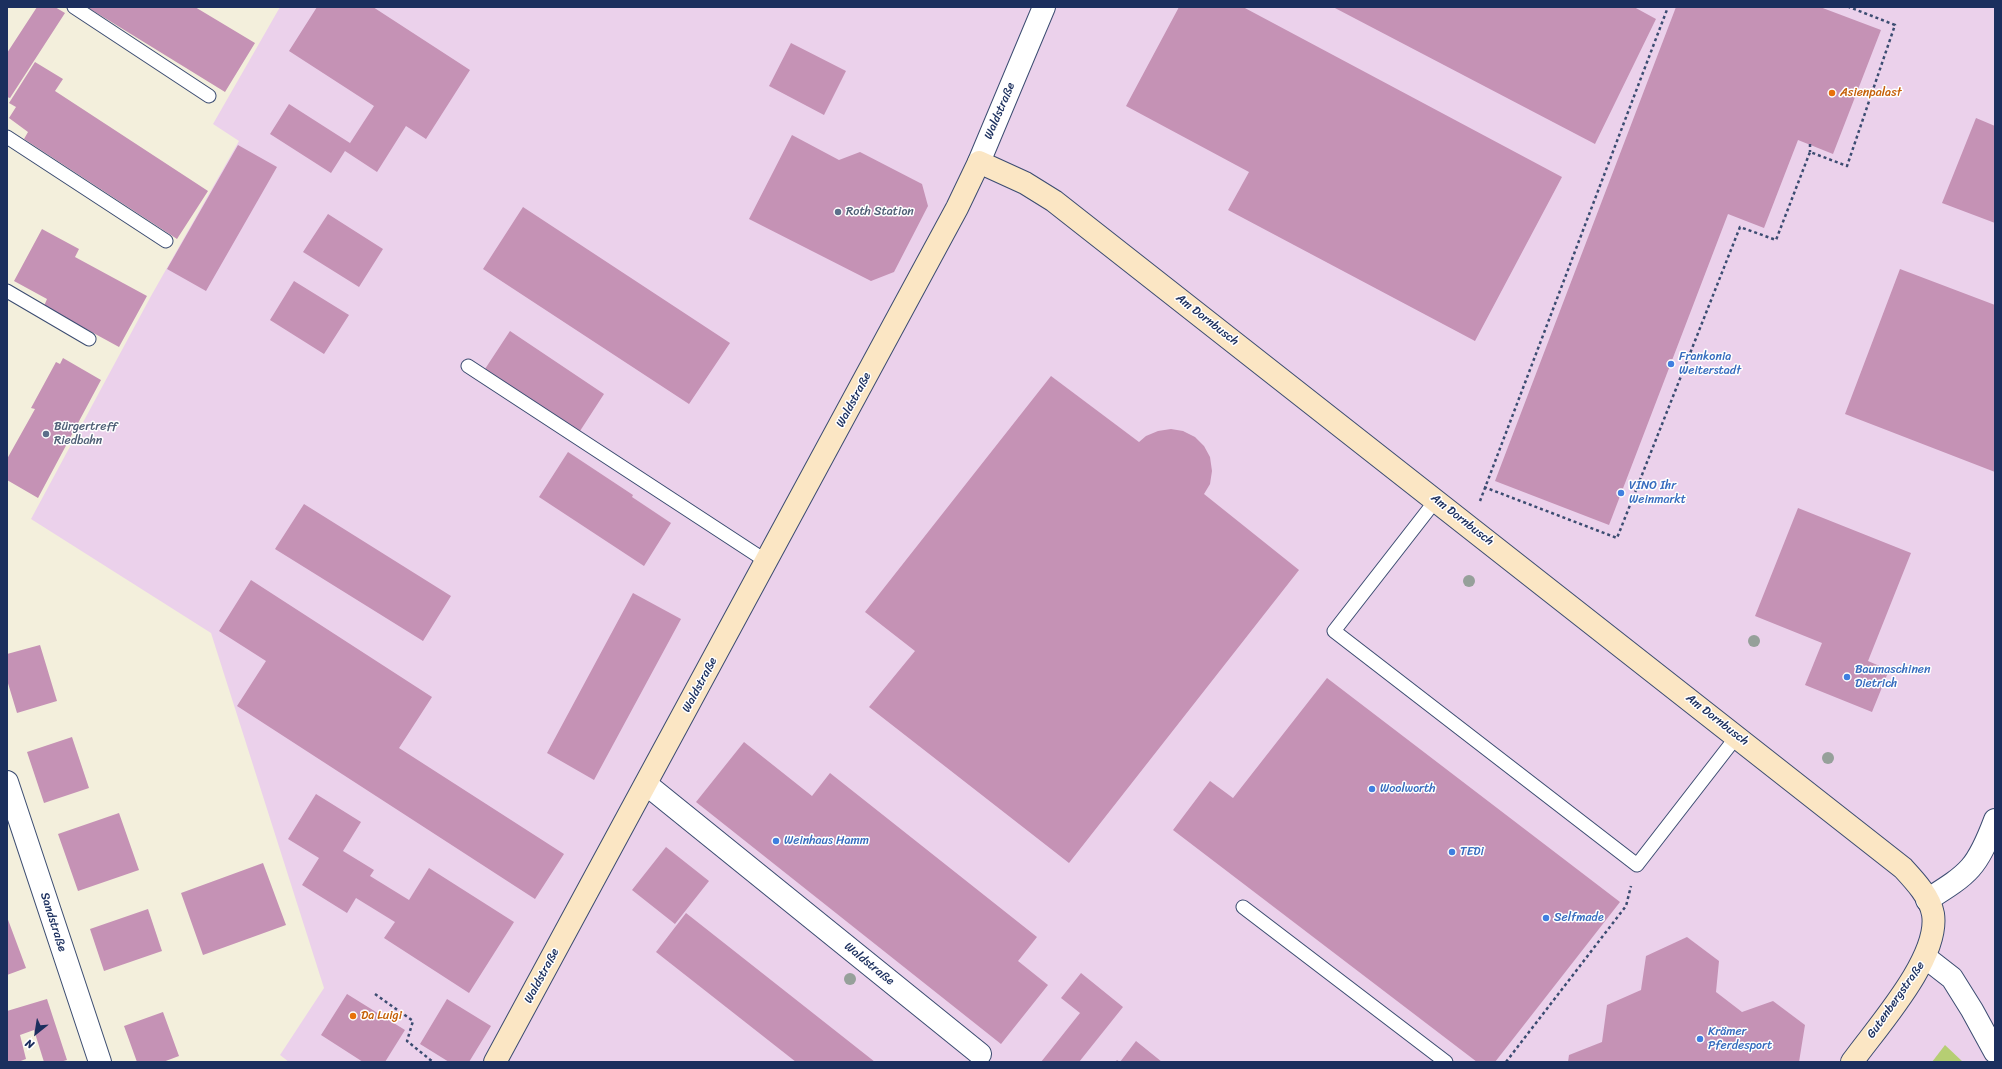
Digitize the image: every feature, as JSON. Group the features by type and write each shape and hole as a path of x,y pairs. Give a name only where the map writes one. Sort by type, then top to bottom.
{"street":[{"name":"Waldstraße","path":"496,1062 960,203 979,162 1044,7"},
{"name":"Am Dornbusch","path":"979,162 1030,186 1054,201 1888,854 1913,879 1927,900"},
{"name":"Sandstraße","path":"7,782 100,1062"},
{"name":"Waldstraße","path":"646,784 980,1054"},
{"path":"1927,900 1958,881 1972,868 1984,848 1995,820"},
{"name":"Gutenbergstraße","path":"1852,1062 1910,983 1925,957 1934,925 1932,913 1927,900"},
{"path":"1925,957 1952,978 1972,1010 1995,1052"}],"lane":[{"path":"74,7 209,96"},
{"path":"7,136 166,241"},
{"path":"7,291 89,339"},
{"path":"468,366 766,561"},
{"path":"1436,500 1334,631 1637,865 1737,736"},
{"path":"1243,907 1446,1062"}],"path":[{"path":"1472,528 1484,487 1668,7"},
{"path":"1810,152 1847,166 1895,25 1849,7"},
{"path":"1484,487 1618,538 1740,227 1776,240 1810,152 1810,144"},
{"path":"1506,1062 1626,906 1637,865"},
{"path":"375,994 413,1021 407,1041 433,1062"}],"shaded area":[{"path":"280,7 1995,7 1995,1062 289,1062 280,1055 324,988 211,633 31,519 151,296 239,141 213,124"}],"green space":[{"path":"1945,1045 1963,1062 1932,1062"}],"building":[{"path":"37,7 55,7 65,13 10,98 7,97 7,53"},
{"path":"87,7 195,7 255,43 225,92"},
{"path":"317,7 373,7 470,70 426,139 406,126 377,172 345,151 331,173 270,134 289,104 350,143 374,106 289,51"},
{"path":"1179,7 1243,7 1562,177 1475,341 1228,210 1249,172 1126,106"},
{"path":"1333,7 1634,7 1656,19 1595,144"},
{"path":"1676,7 1820,7 1881,30 1833,154 1798,140 1764,228 1728,214 1609,525 1495,481"},
{"path":"791,43 846,71 824,115 769,86"},
{"path":"35,62 63,79 55,91 208,191 177,239 24,139 28,132 9,118 16,107 9,103"},
{"path":"1976,118 1995,126 1995,223 1942,203"},
{"name":"Roth Station","path":"792,135 839,160 860,152 922,184 928,206 894,272 871,281 749,219"},
{"path":"238,145 277,167 206,291 167,269"},
{"path":"523,207 730,343 689,404 483,269"},
{"path":"328,214 383,249 359,287 303,252"},
{"path":"42,229 79,249 75,257 147,296 119,347 44,306 47,299 14,281"},
{"path":"1900,269 1995,305 1995,472 1845,414"},
{"path":"294,281 349,315 324,354 270,320"},
{"path":"510,331 604,394 580,431 485,369"},
{"name":"Bürgertreff Riedbahn","path":"63,358 101,380 38,498 7,480 7,459 35,409 31,408 56,362 60,364"},
{"path":"1051,376 1139,442 1146,436 1158,431 1171,429 1183,431 1195,437 1204,446 1210,457 1212,471 1210,484 1204,494 1299,570 1069,863 869,707 915,651 865,612"},
{"path":"568,452 633,495 632,497 671,523 644,566 539,497"},
{"path":"304,504 451,596 423,641 275,549"},
{"path":"1798,508 1911,553 1868,661 1889,670 1872,712 1805,685 1822,643 1755,616"},
{"path":"251,580 432,697 399,748 564,854 535,899 237,706 266,661 219,631"},
{"path":"633,593 681,619 594,780 547,753"},
{"path":"40,645 57,701 17,713 7,680 7,654"},
{"path":"1327,678 1620,902 1495,1062 1477,1062 1173,830 1210,781 1233,798"},
{"path":"72,737 89,788 44,803 27,752"},
{"path":"744,742 812,796 830,773 1037,937 1018,961 1048,985 1001,1044 696,802"},
{"path":"316,794 361,822 343,851 374,870 370,876 409,900 429,868 514,922 469,993 384,938 395,922 356,898 347,913 302,885 319,858 288,839"},
{"path":"119,813 139,870 78,891 58,834"},
{"path":"666,847 709,881 675,924 632,890"},
{"path":"263,863 286,925 203,955 181,893"},
{"path":"148,909 162,951 104,971 90,929"},
{"path":"686,913 875,1062 796,1062 656,952"},
{"path":"7,917 26,968 7,975"},
{"path":"1687,937 1719,961 1716,992 1742,1012 1773,1001 1805,1025 1799,1062 1568,1062 1569,1055 1602,1042 1607,1005 1641,990 1646,956"},
{"path":"1081,973 1123,1007 1079,1062 1041,1062 1080,1013 1061,998"},
{"path":"347,994 405,1030 385,1062 363,1062 321,1035"},
{"path":"47,999 67,1060 60,1062 44,1062 34,1030 20,1035 26,1059 18,1062 7,1062 7,1011"},
{"path":"447,999 491,1026 469,1062 449,1062 420,1044"},
{"path":"163,1012 179,1056 163,1062 137,1062 124,1026"},
{"path":"1136,1041 1162,1062 1120,1062"}],"place":[{"name":"Asienpalast","path":"1832,93"},
{"name":"Roth Station","path":"838,212"},
{"name":"Frankonia Weiterstadt","path":"1671,364"},
{"name":"Bürgertreff Riedbahn","path":"46,434"},
{"name":"VINO Ihr Weinmarkt","path":"1621,493"},
{"name":"Baumaschinen Dietrich","path":"1847,677"},
{"name":"Woolworth","path":"1372,789"},
{"name":"Weinhaus Hamm","path":"776,841"},
{"name":"TEDi","path":"1452,852"},
{"name":"Selfmade","path":"1546,918"},
{"name":"Da Luigi","path":"353,1016"},
{"name":"Krämer Pferdesport","path":"1700,1039"}]}
